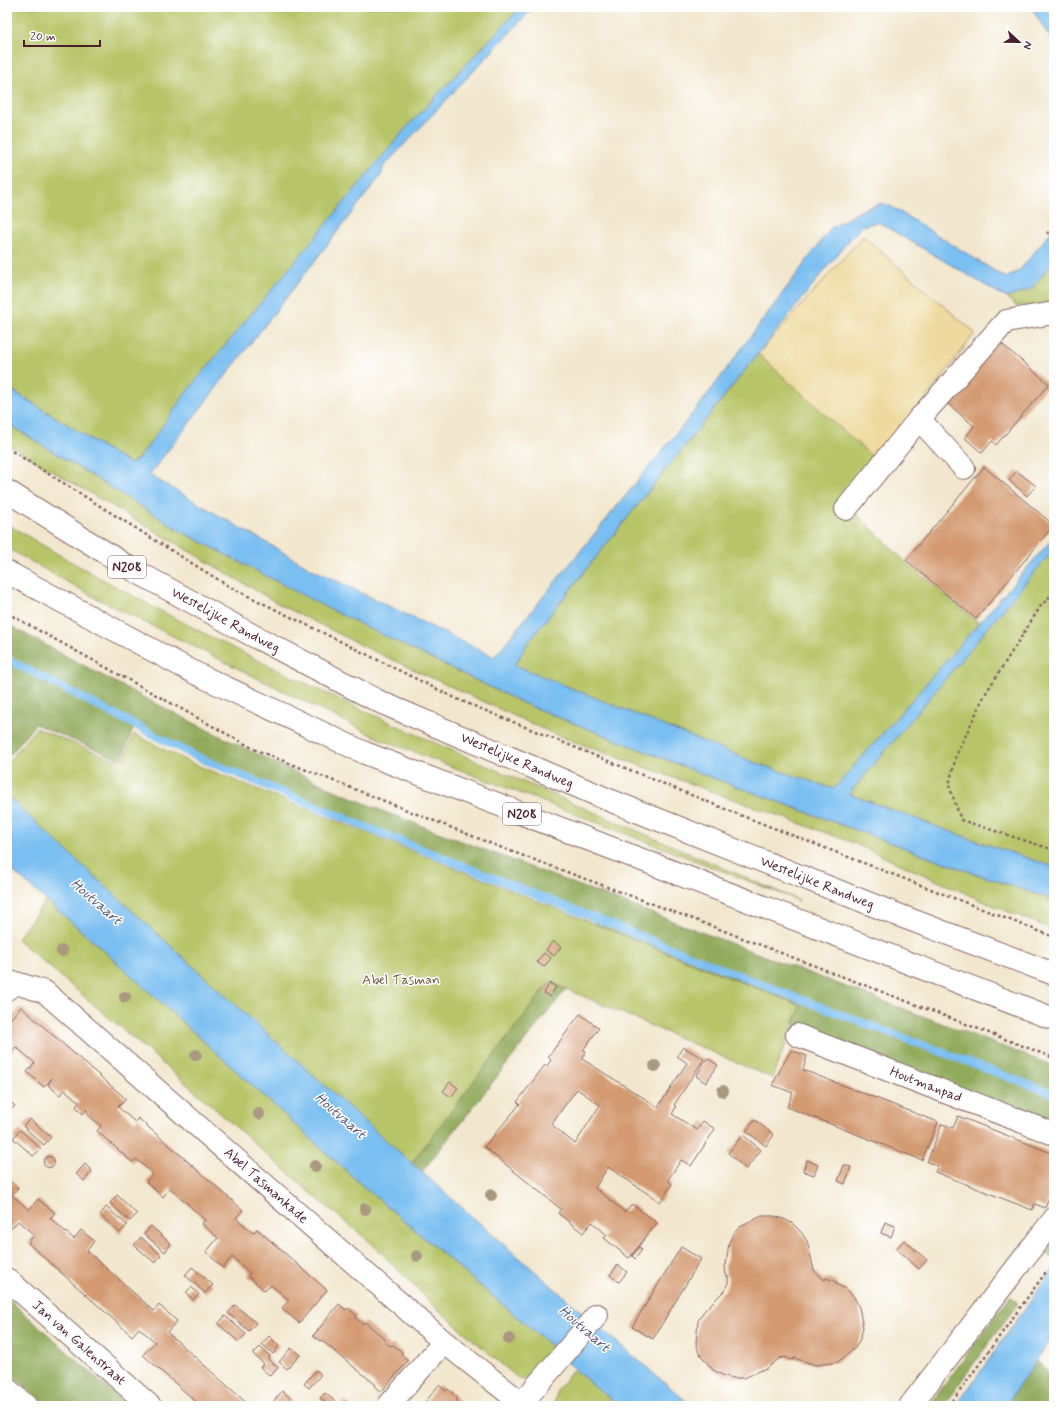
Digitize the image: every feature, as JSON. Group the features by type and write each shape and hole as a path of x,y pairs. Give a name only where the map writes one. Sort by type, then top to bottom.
{"main road":[{"path":"846,509 919,419 1006,321 1054,313"},
{"path":"919,419 964,468"},
{"name":"Westelijke Randweg","path":"7,491 130,568 252,635 380,702 609,800 893,913 1054,974"},
{"name":"N208","path":"7,572 197,674 365,753 1054,1019"},
{"name":"Abel Tasmankade","path":"7,989 16,983 45,992 444,1342 523,1405 556,1361 596,1315"},
{"name":"Houtmanpad","path":"797,1036 1054,1134"},
{"path":"910,1406 1054,1219"},
{"name":"Jan van Galenstraat","path":"7,1279 150,1406"},
{"path":"388,1406 444,1342"},
{"path":"7,1389 26,1406"}],"path":[{"path":"1047,232 1054,238"},
{"path":"7,448 230,587 457,699 735,813 1054,937"},
{"path":"1054,592 1040,607 984,696 956,756 949,785 960,820 1054,850"},
{"path":"7,613 256,750 505,849 686,916 1054,1058"},
{"path":"949,1406 1050,1267"}],"green space":[{"path":"7,7 521,7 406,128 140,457 130,464 7,387"},
{"path":"1054,260 1054,305 1016,306 1007,298"},
{"path":"758,354 875,459 843,501 908,564 979,623 834,789 753,762 515,666 526,645"},
{"path":"7,423 179,530 327,607 525,704 708,776 968,871 1054,900 1054,930 987,903 851,842 556,735 371,650 279,604 7,444"},
{"path":"7,524 102,579 199,631 297,679 397,726 800,901 380,739 94,597 7,548"},
{"path":"1054,549 1054,867 968,838 849,794"},
{"path":"7,624 194,723 289,769 385,812 1054,1066 1054,1126 794,1024 801,1005 594,924 597,916 380,831 134,727 121,760 35,724 7,759"},
{"name":"Abel Tasman","path":"36,728 122,763 134,734 189,762 801,1006 772,1078 550,982 411,1164 7,798 7,764"},
{"path":"46,900 101,948 363,1186 556,1350 537,1373 520,1380 435,1307 370,1242 320,1201 203,1098 17,939"},
{"path":"550,982 566,989 422,1172 411,1164"},
{"path":"1054,1238 1054,1255 1052,1258 1043,1251"},
{"path":"1010,1296 1018,1303 943,1406 929,1406"},
{"path":"7,1298 128,1406 47,1406 7,1371"},
{"path":"1036,1360 1054,1379 1054,1406 1005,1406"},
{"path":"574,1369 619,1406 553,1406 558,1389"}],"sand":[{"path":"863,236 975,333 927,397 875,459 758,354"}],"water":[{"path":"521,7 534,7 383,167 382,174 149,475 312,569 494,657 702,402 831,228 864,209 882,203 892,207 1006,278 1020,270 1054,228 1054,261 1031,289 1007,298 878,222 862,226 844,246 526,645 515,665 753,762 834,789 1054,537 1054,549 849,794 968,838 1054,867 1054,900 968,871 708,776 525,704 327,608 179,530 7,423 7,387 130,464 140,457 188,390 406,128"},
{"path":"1031,7 1046,7 1054,21 1054,44"},
{"name":"Houtvaart","path":"7,796 346,1105 518,1257 692,1406 619,1406 574,1369 556,1350 363,1186 101,948 7,866"},
{"path":"1054,1268 1054,1335 1005,1406 956,1406"}],"building":[{"path":"997,340 1049,384 996,445 992,441 982,453 965,438 974,426 945,401"},
{"path":"984,467 1054,525 976,619 906,560"},
{"path":"1017,471 1036,486 1027,496 1009,480"},
{"path":"553,941 561,947 554,956 546,950"},
{"path":"544,953 551,958 544,967 537,962"},
{"path":"550,983 556,987 550,997 544,993"},
{"path":"21,1007 126,1099 118,1107 135,1122 138,1118 243,1210 236,1218 253,1233 257,1229 327,1290 299,1323 282,1308 289,1300 271,1285 265,1291 248,1276 250,1273 232,1257 223,1268 206,1252 218,1238 202,1224 205,1220 170,1188 163,1197 146,1182 153,1174 136,1159 132,1162 97,1131 101,1126 88,1115 87,1109 83,1114 76,1107 79,1102 65,1090 60,1095 48,1085 52,1078 44,1087 27,1072 35,1063 16,1047 10,1055 7,1053 7,1023"},
{"path":"580,1014 599,1028 583,1050 586,1051 582,1059 658,1107 687,1063 677,1056 683,1047 704,1059 674,1105 676,1107 672,1114 697,1130 703,1121 715,1129 691,1166 681,1160 668,1180 672,1184 660,1202 608,1167 595,1188 625,1212 632,1204 657,1223 629,1258 604,1238 607,1235 592,1222 583,1233 558,1213 561,1209 484,1147 520,1104 517,1102 545,1065 547,1066 551,1060 548,1057","holes":["577,1089 600,1105 575,1144 551,1124"]},
{"path":"791,1050 807,1056 803,1070 938,1122 922,1160 787,1107 793,1093 772,1085"},
{"path":"707,1058 718,1065 706,1083 696,1076"},
{"path":"450,1082 458,1088 451,1097 443,1091"},
{"path":"7,1099 15,1106 8,1113 7,1112"},
{"path":"958,1116 1054,1154 1050,1166 1054,1168 1054,1185 1045,1208 1035,1204 1032,1210 935,1172 938,1166 927,1162 942,1124 953,1128"},
{"path":"30,1119 51,1137 44,1145 23,1126"},
{"path":"755,1120 774,1135 766,1146 746,1131"},
{"path":"20,1130 41,1149 33,1156 13,1138"},
{"path":"743,1135 761,1150 746,1169 728,1153"},
{"path":"47,1157 51,1157 53,1158 53,1166 47,1167 44,1164 44,1160"},
{"path":"807,1160 818,1165 814,1175 803,1171"},
{"path":"85,1164 92,1171 84,1181 76,1174"},
{"path":"844,1165 851,1167 845,1184 838,1181"},
{"path":"7,1178 18,1188 12,1195 29,1210 38,1199 55,1213 50,1218 74,1239 81,1230 94,1241 87,1251 154,1311 159,1305 177,1321 167,1332 250,1406 201,1406 143,1355 155,1342 139,1328 132,1336 28,1243 34,1235 18,1221 7,1233"},
{"path":"117,1195 137,1214 130,1221 110,1203"},
{"path":"106,1207 127,1225 120,1233 100,1215"},
{"path":"762,1216 773,1216 784,1219 793,1224 807,1241 814,1270 819,1276 825,1280 826,1278 837,1282 836,1284 846,1289 854,1297 859,1307 863,1328 860,1339 855,1348 838,1362 816,1365 794,1358 794,1360 787,1359 787,1357 780,1358 765,1370 764,1369 744,1378 733,1378 722,1375 713,1370 699,1353 696,1342 698,1321 704,1311 725,1290 728,1283 725,1265 729,1242 734,1233 742,1225"},
{"path":"885,1222 895,1226 891,1237 881,1233"},
{"path":"151,1226 171,1244 165,1252 144,1234"},
{"path":"141,1237 161,1255 155,1263 134,1245"},
{"path":"904,1240 927,1260 919,1269 896,1249"},
{"path":"639,1247 642,1250 635,1259 632,1256"},
{"path":"681,1247 701,1259 653,1339 632,1327"},
{"path":"618,1265 627,1272 619,1282 610,1275"},
{"path":"192,1267 213,1285 205,1293 185,1275"},
{"path":"191,1287 199,1294 193,1300 186,1293"},
{"path":"339,1304 346,1310 348,1308 357,1316 355,1318 363,1324 365,1322 385,1339 384,1341 390,1346 393,1345 403,1353 401,1355 408,1361 381,1392 374,1386 376,1385 321,1340 320,1341 313,1336"},
{"path":"235,1305 256,1323 249,1331 228,1313"},
{"path":"225,1316 246,1334 239,1342 218,1324"},
{"path":"269,1336 279,1346 273,1354 262,1344"},
{"path":"260,1347 270,1356 268,1359 278,1368 270,1376 260,1367 264,1364 253,1354"},
{"path":"291,1348 300,1355 287,1369 279,1362"},
{"path":"316,1370 320,1373 320,1376 309,1388 304,1384"},
{"path":"439,1385 446,1391 448,1389 458,1398 456,1400 464,1406 422,1406"},
{"path":"282,1391 293,1400 287,1406 270,1406"},
{"path":"325,1393 336,1402 333,1406 329,1406 320,1398"},
{"path":"345,1401 351,1406 341,1406"}],"waterway":[{"path":"7,659 195,756 368,828 789,995 1054,1094"}]}
